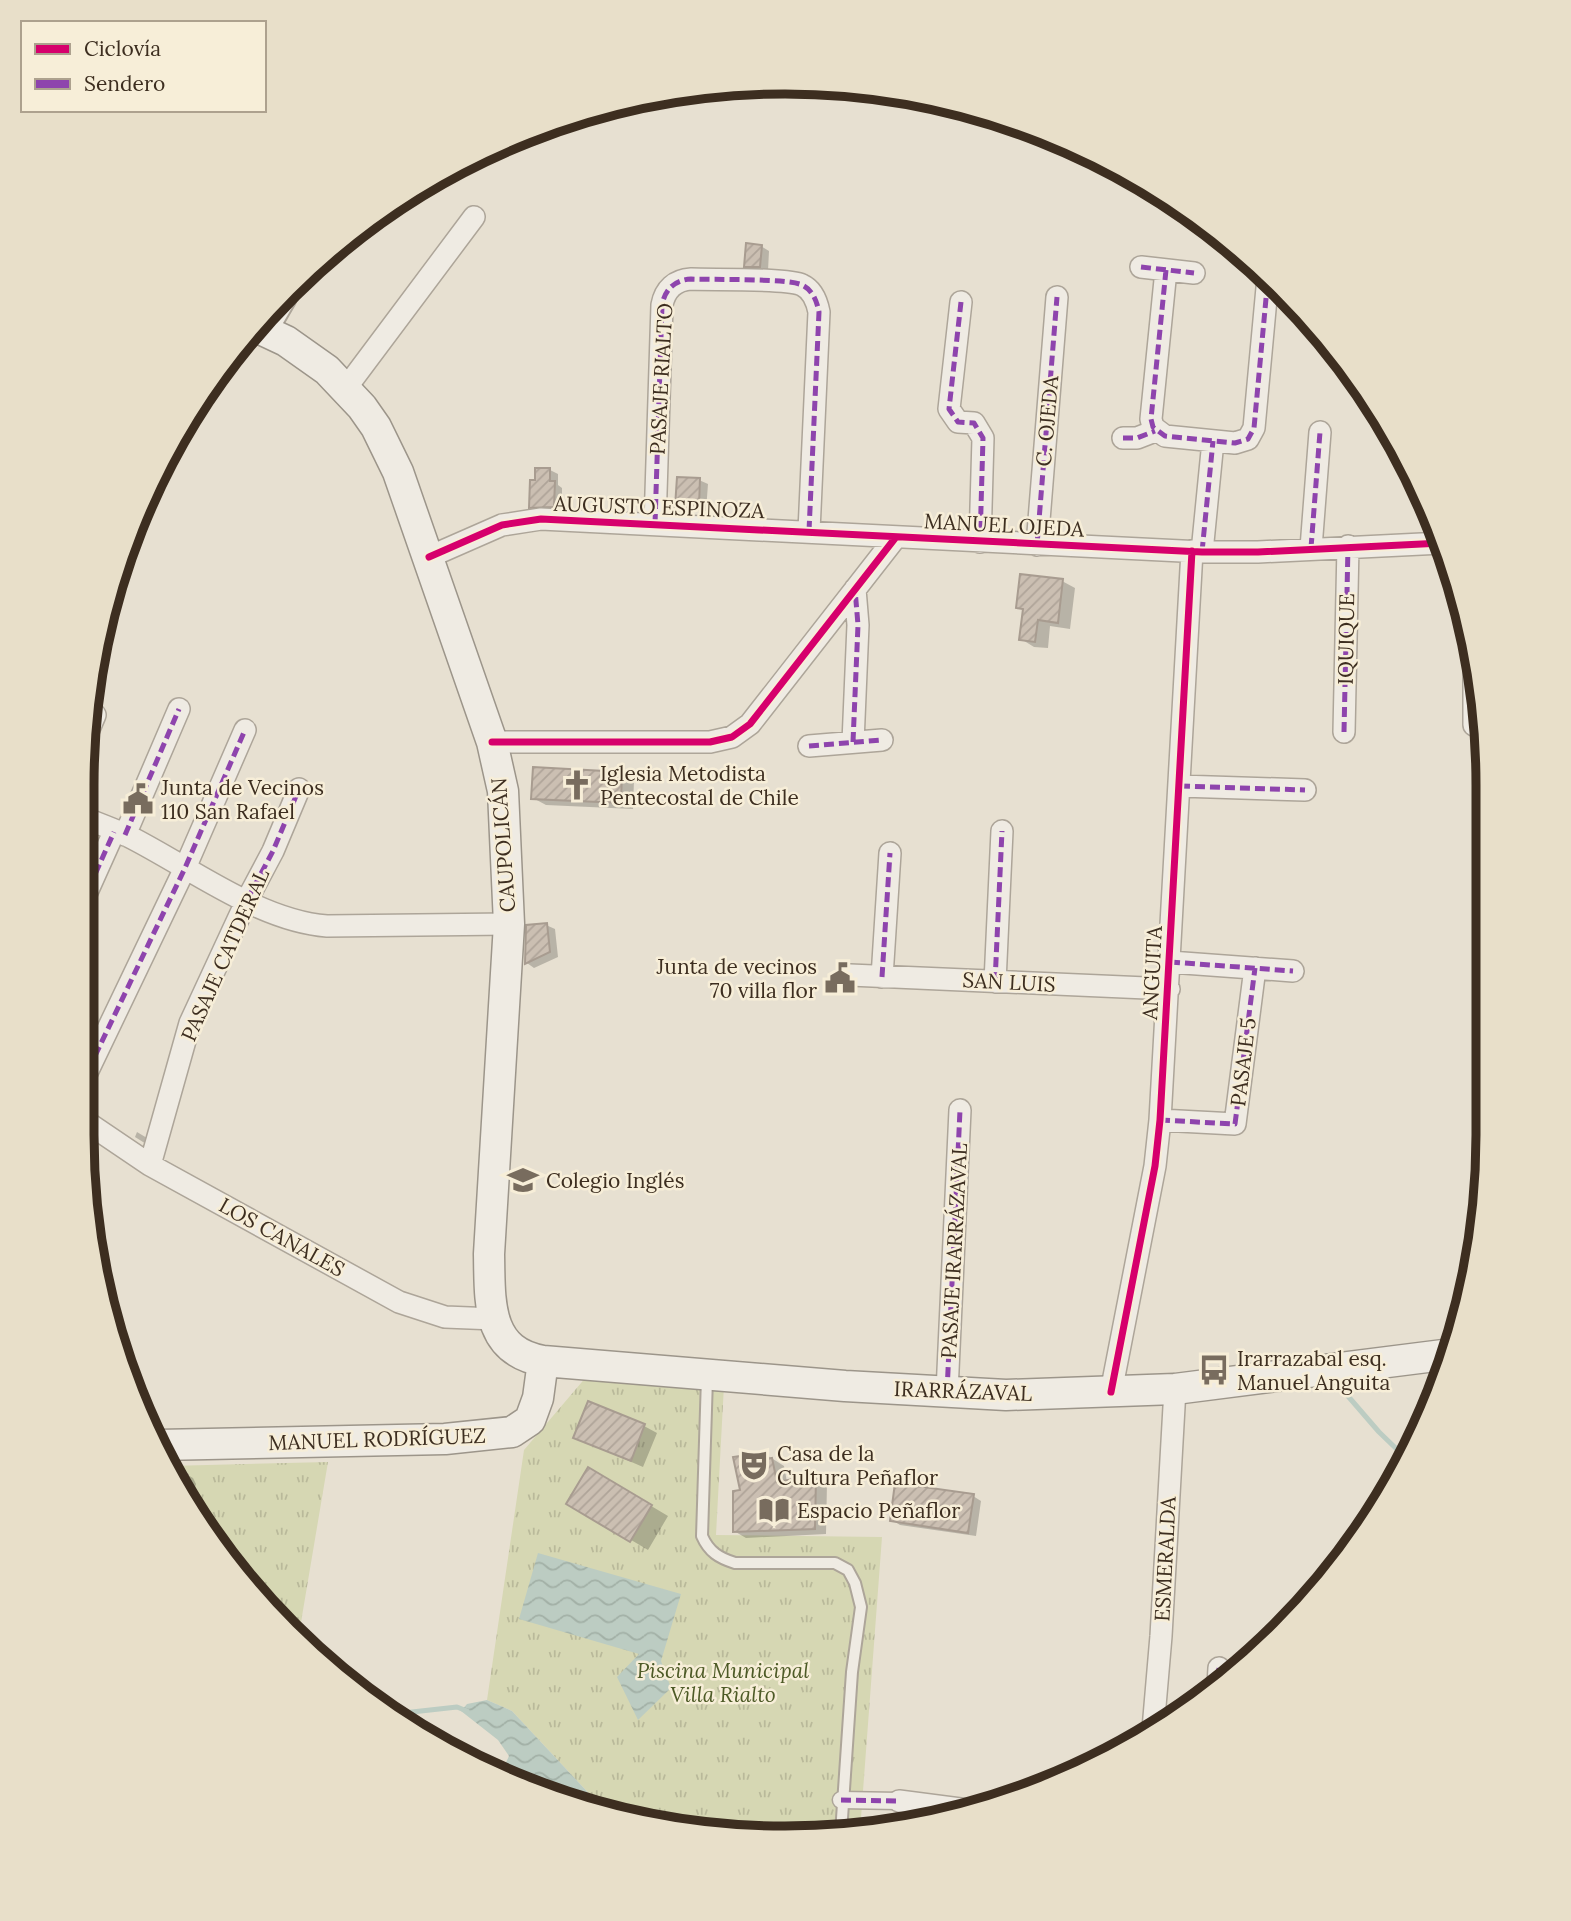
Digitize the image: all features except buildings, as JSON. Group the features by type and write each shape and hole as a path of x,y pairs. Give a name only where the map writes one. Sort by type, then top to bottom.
{"main road":[{"name":"CAUPOLICÁN","path":"265,331 308,355 346,388 362,407 388,449 429,557 492,742 503,791 509,924 489,1254 495,1320"},
{"name":"IRARRÁZAVAL","path":"495,1320 501,1337 513,1350 543,1361 1006,1395 1175,1389 1441,1355"},
{"name":"MANUEL RODRÍGUEZ","path":"168,1445 445,1438 512,1432 530,1420 538,1398 543,1361"}],"street":[{"path":"346,388 474,217"},
{"path":"1141,267 1194,273"},
{"path":"1166,270 1151,419 1155,431 1165,436 1213,442 1242,442 1248,439 1254,428 1267,290"},
{"name":"PASAJE RIALTO","path":"655,524 662,305 667,291 677,282 691,279 794,282 809,290 819,312 809,531"},
{"name":"C. OJEDA","path":"1037,545 1058,297"},
{"path":"961,302 949,409 958,422 974,423 983,438 980,542"},
{"path":"1123,438 1138,438 1155,431"},
{"path":"1311,548 1320,432"},
{"name":"ANGUITA","path":"1111,1392 1155,1166 1161,1111 1197,551 1213,442"},
{"name":"AUGUSTO ESPINOZA","path":"429,557 502,525 528,520 896,537"},
{"name":"MANUEL OJEDA","path":"492,742 710,742 732,737 750,724 896,537 1037,545 1258,552 1432,543"},
{"name":"IQUIQUE","path":"1344,732 1348,546"},
{"path":"853,742 858,625 855,589"},
{"path":"94,881 120,833 179,709"},
{"path":"94,1058 185,868 245,730"},
{"path":"809,746 882,740"},
{"path":"1180,786 1305,790"},
{"name":"PASAJE CATDERAL","path":"150,1165 190,1023 247,900 273,851 299,789"},
{"path":"94,822 247,900 303,924 509,924"},
{"path":"995,982 1002,831"},
{"path":"882,977 890,853"},
{"path":"1170,962 1293,971"},
{"name":"PASAJE 5","path":"1161,1111 1235,1124 1255,968"},
{"name":"SAN LUIS","path":"850,975 1169,989"},
{"name":"PASAJE IRARRÁZAVAL","path":"947,1392 960,1110"},
{"name":"LOS CANALES","path":"94,1127 150,1165 399,1302 445,1317 495,1320"},
{"name":"ESMERALDA","path":"1154,1720 1175,1389"},
{"path":"841,1800 899,1801 946,1807"}],"lane":[{"path":"707,1374 702,1536 706,1547 720,1558 735,1563 835,1563 848,1570 855,1583 860,1607 852,1672 841,1824"}],"green space":[{"name":"Piscina Municipal Villa Rialto","path":"587,1376 724,1385 716,1535 882,1537 861,1822 740,1825 695,1821 594,1799 512,1711 487,1700 524,1450"},
{"path":"328,1462 300,1627 237,1556 179,1466"}],"water":[{"path":"538,1553 681,1594 661,1661 671,1688 638,1720 617,1677 639,1654 519,1619"},
{"path":"487,1700 512,1711 594,1799 504,1766 509,1756 498,1740 461,1711 467,1704"}],"waterway":[{"path":"1347,1395 1399,1452"},
{"path":"406,1713 457,1707 467,1711"}],"marked path":[{"path":"1141,267 1194,273"},
{"path":"1166,270 1151,419 1153,427 1165,436 1235,443 1248,439 1254,428 1267,290"},
{"path":"655,524 662,305 666,294 676,283 691,279 766,280 806,287 814,297 819,312 809,531"},
{"path":"1037,545 1057,297"},
{"path":"961,302 949,409 958,422 974,423 983,438 980,542"},
{"path":"1123,438 1137,438 1155,431"},
{"path":"1311,548 1320,432"},
{"path":"1202,552 1213,441"},
{"path":"1344,732 1348,546"},
{"path":"853,742 858,625 855,589"},
{"path":"125,835 179,709"},
{"path":"94,1058 185,868 245,730"},
{"path":"809,746 882,740"},
{"path":"1180,786 1305,790"},
{"path":"247,900 273,851 299,789"},
{"path":"995,982 1002,831"},
{"path":"94,877 114,832"},
{"path":"882,977 890,853"},
{"path":"1170,962 1293,971"},
{"path":"1160,1120 1235,1124 1255,968"},
{"path":"947,1392 960,1110"},
{"path":"1219,1668 1219,1673"},
{"path":"841,1800 899,1801"}],"cycle path":[{"path":"429,557 502,525 541,519 1202,552 1433,543"},
{"path":"492,742 710,742 732,737 750,724 896,537"},
{"path":"1111,1392 1155,1166 1160,1120 1192,551"}],"place":[{"name":"Iglesia Metodista Pentecostal de Chile","path":"577,785"},
{"name":"Junta de Vecinos 110 San Rafael","path":"138,799"},
{"name":"Junta de vecinos 70 villa flor","path":"840,978"},
{"name":"Colegio Inglés","path":"523,1180"},
{"name":"Irarrazabal esq. Manuel Anguita","path":"1214,1370"},
{"name":"Casa de la Cultura Peñaflor","path":"754,1465"},
{"name":"Espacio Peñaflor","path":"774,1510"}]}
